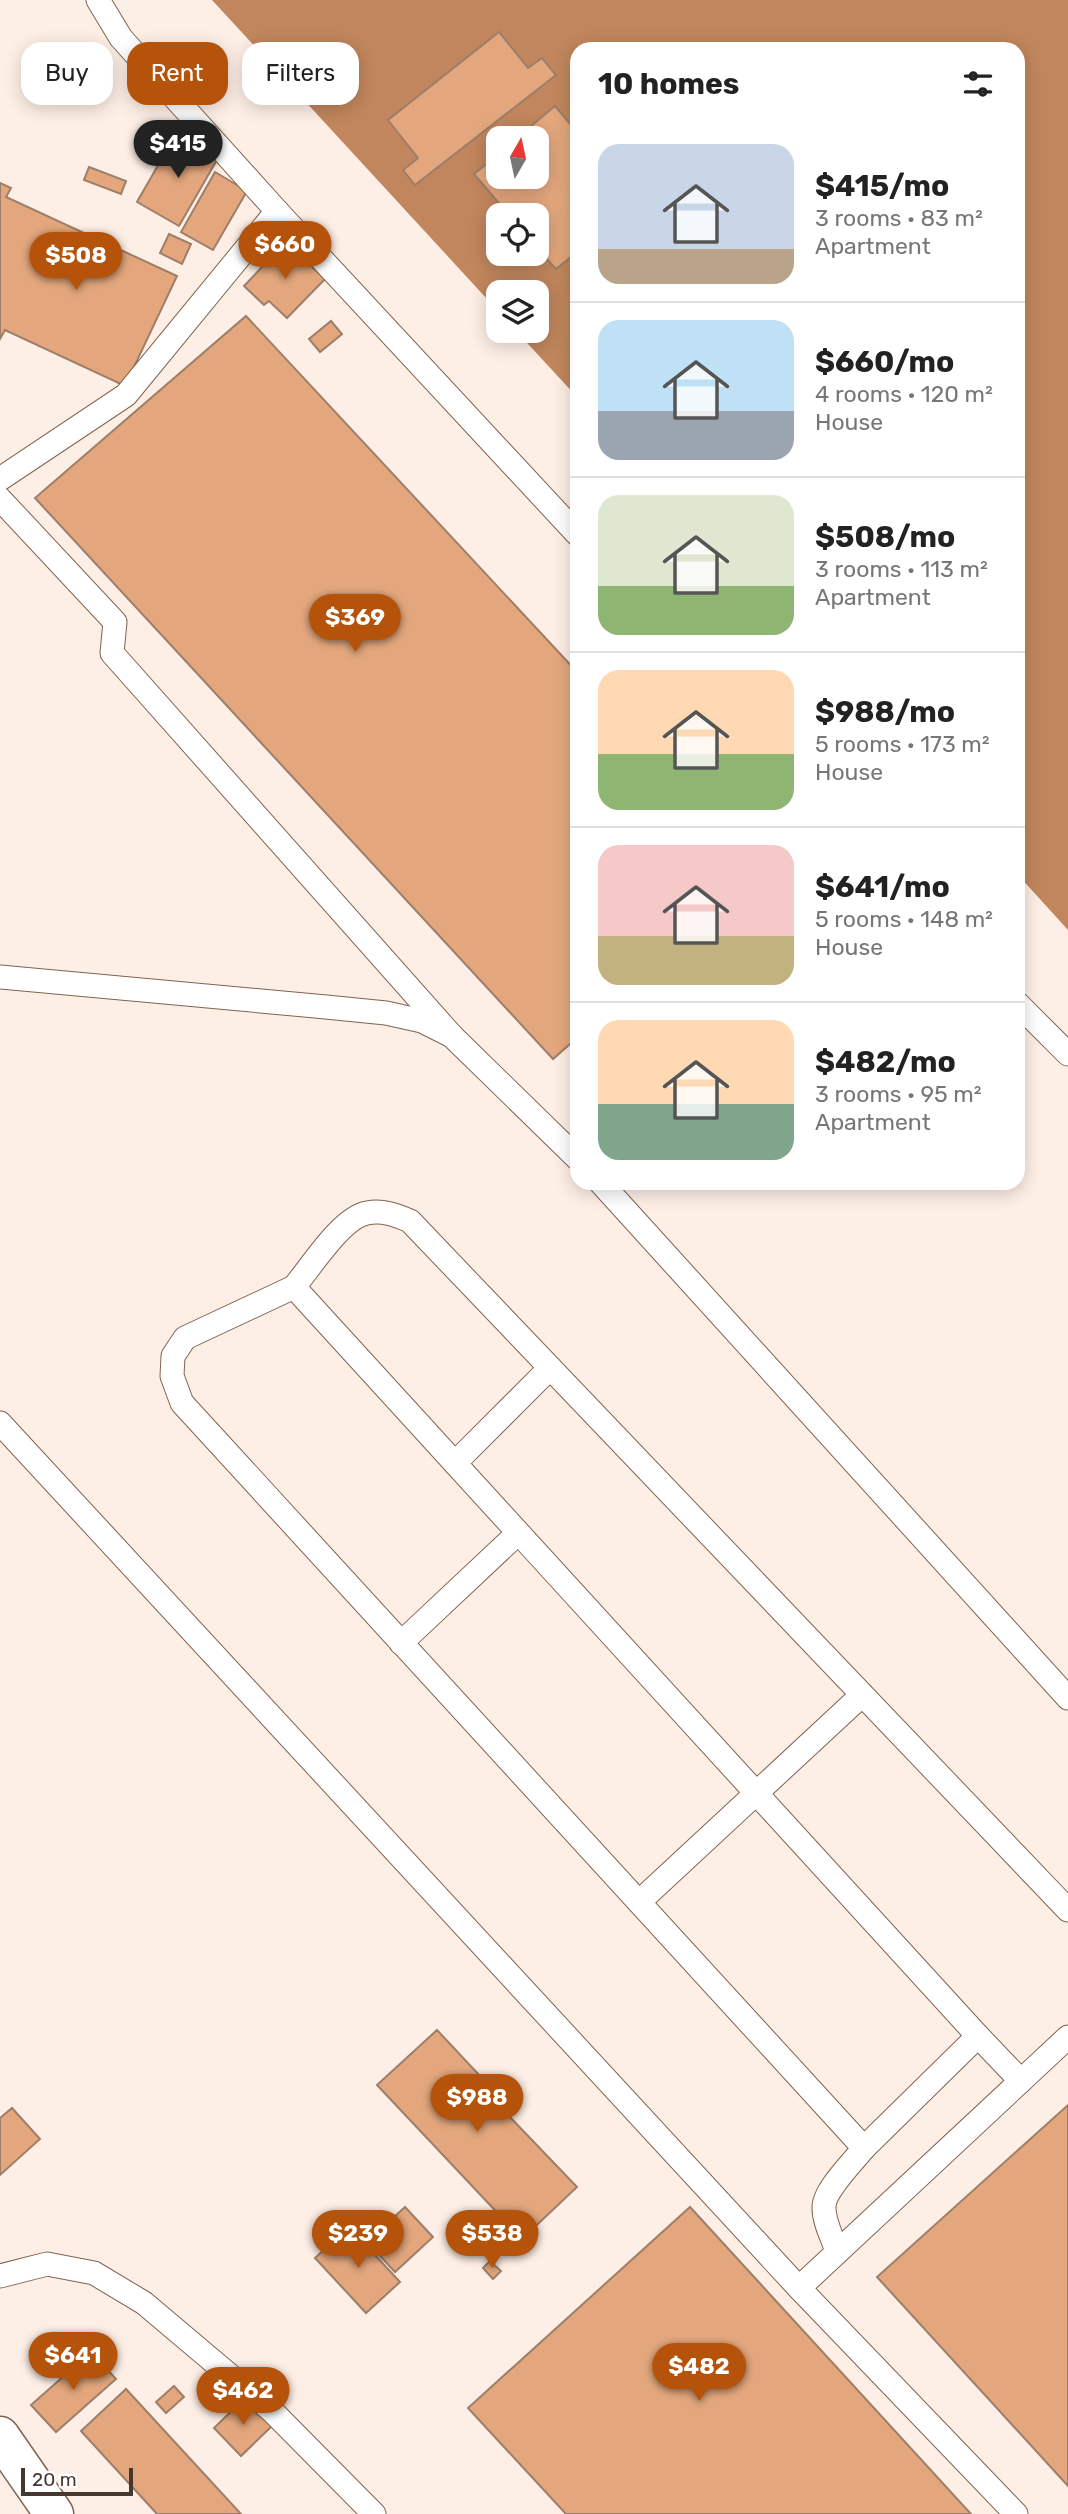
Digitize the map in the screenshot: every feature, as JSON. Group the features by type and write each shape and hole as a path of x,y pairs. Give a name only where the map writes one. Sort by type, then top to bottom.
{"main road":[{"path":"0,2436 54,2514"}],"lane":[{"path":"99,0 121,38 277,211 570,526"},
{"path":"0,479 126,395 277,211"},
{"path":"0,499 115,622 112,653 452,1036 570,1150"},
{"path":"0,977 386,1013 422,1021 452,1036"},
{"path":"1025,1011 1068,1054"},
{"path":"607,1190 1068,1698"},
{"path":"864,2148 182,1403 172,1376 173,1356 185,1338 294,1287 346,1224 365,1213 387,1212 410,1221 1068,1910"},
{"path":"294,1287 1021,2081"},
{"path":"455,1463 550,1368"},
{"path":"0,1423 799,2288 1016,2514"},
{"path":"401,1643 518,1533"},
{"path":"639,1902 862,1695"},
{"path":"837,2252 823,2205 828,2193 864,2148 978,2036"},
{"path":"799,2288 1068,2037"},
{"path":"0,2276 47,2264 94,2273 144,2304 272,2410 374,2514"}],"shaded area":[{"path":"212,0 1068,0 1068,930 1025,883 1025,42 570,42 570,389 527,343 549,343 549,280 486,280 486,298 309,105 359,105 359,42 251,42"}],"building":[{"path":"499,32 528,68 542,58 556,75 491,126 486,126 486,130 415,185 403,170 418,158 388,120"},
{"path":"555,106 570,124 570,258 556,269 549,261 549,203 499,203 487,189 550,189 550,126 531,126"},
{"path":"176,134 218,158 179,226 137,202"},
{"path":"486,164 486,188 474,174"},
{"path":"89,167 126,181 121,194 84,180"},
{"path":"215,172 247,191 213,250 181,232"},
{"path":"0,183 11,188 6,197 177,276 125,386 5,330 0,339"},
{"path":"169,234 191,244 182,264 160,253"},
{"path":"286,242 325,279 287,318 269,301 264,305 244,286"},
{"path":"246,316 570,664 570,1044 553,1059 35,498"},
{"path":"331,321 342,334 320,352 309,339"},
{"path":"437,2030 511,2109 507,2114 577,2187 522,2239 377,2085"},
{"path":"1068,2105 1068,2486 877,2277"},
{"path":"12,2108 40,2139 0,2175 0,2118"},
{"path":"405,2207 433,2237 395,2272 367,2242"},
{"path":"690,2207 971,2514 566,2514 468,2408"},
{"path":"349,2227 400,2282 366,2313 315,2258"},
{"path":"490,2261 501,2271 493,2279 483,2268"},
{"path":"91,2352 116,2379 56,2432 31,2405"},
{"path":"174,2386 184,2397 166,2413 156,2402"},
{"path":"126,2389 241,2514 157,2514 81,2431"},
{"path":"245,2398 272,2426 241,2456 214,2428"}]}
